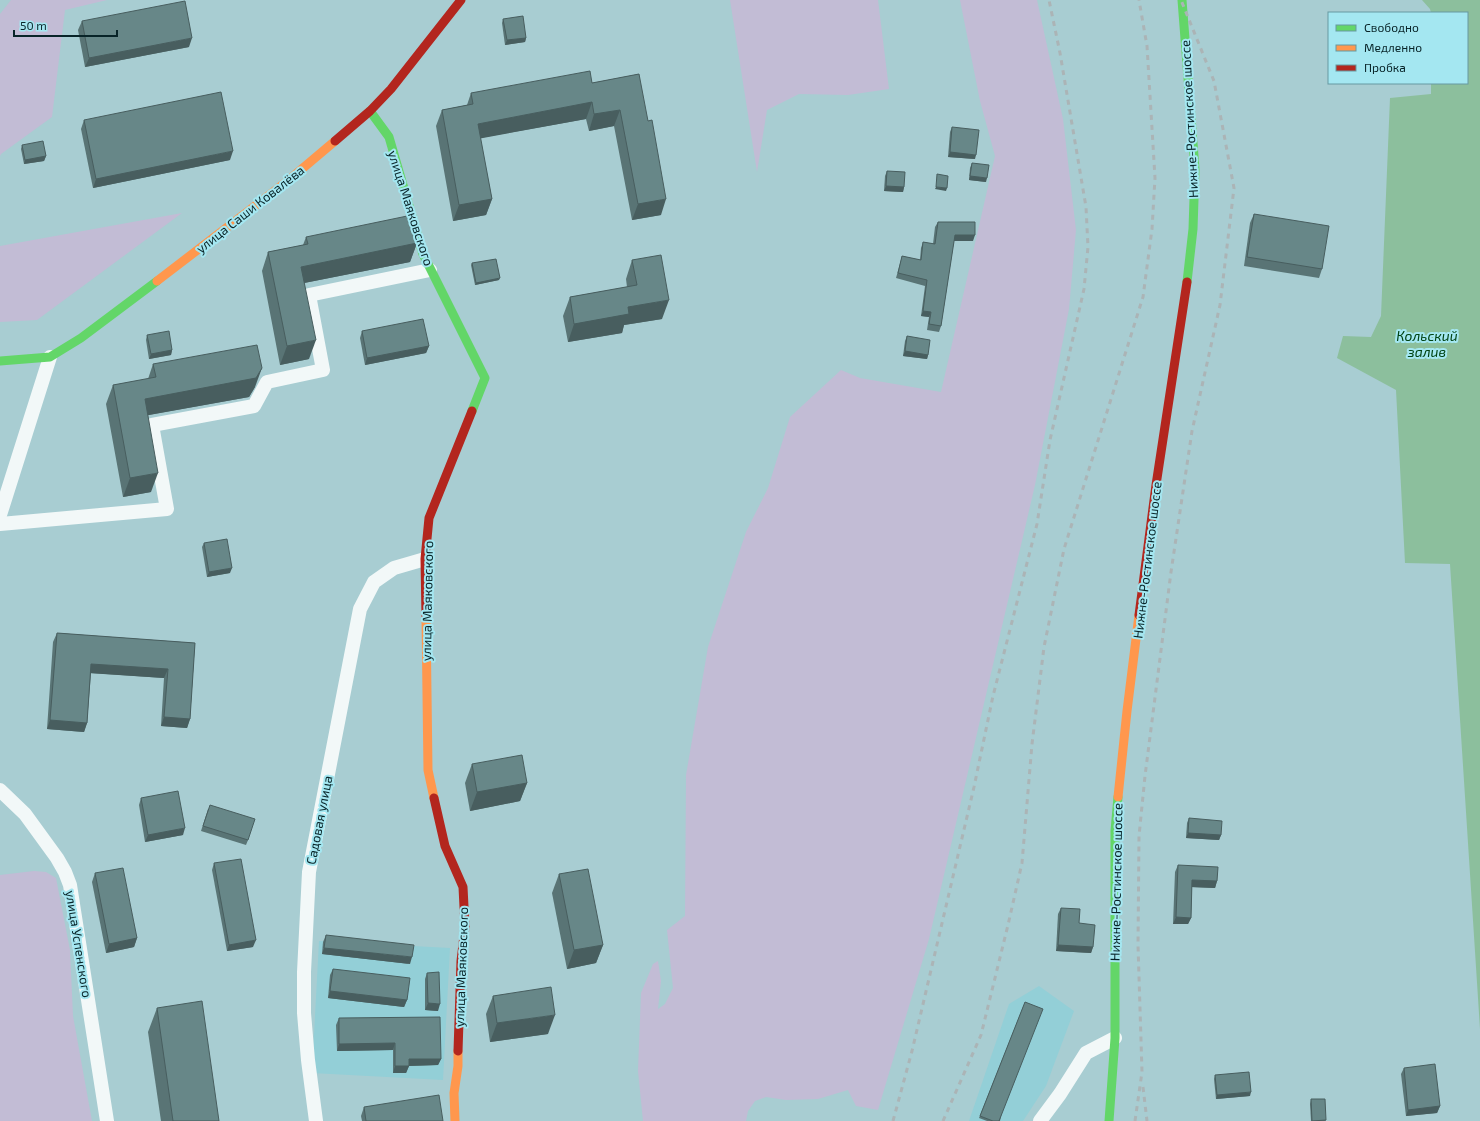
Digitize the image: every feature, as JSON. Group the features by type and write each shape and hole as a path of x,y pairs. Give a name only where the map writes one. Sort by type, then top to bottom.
{"street":[{"name":"улица Саши Ковалёва","path":"0,361 50,357 81,338 129,303 290,179 370,111 391,89 461,0"},
{"name":"Нижне-Ростинское шоссе","path":"1110,1121 1115,1038 1114,932 1116,824 1127,711 1156,485 1186,286 1193,229 1195,169 1182,0"},
{"name":"улица Маяковского","path":"370,111 389,137 423,254 485,378 429,518 425,559 428,770 445,846 463,887 465,927 461,961 458,1066 454,1093 455,1121"},
{"path":"0,524 167,508 152,425 254,406 267,382 323,370 309,295 430,270"},
{"path":"0,515 50,357"},
{"name":"Садовая улица","path":"316,1121 308,1060 304,1013 304,972 309,872 360,609 374,582 394,568 425,559"},
{"name":"улица Успенского","path":"0,790 25,814 57,858 70,885 107,1121"},
{"path":"1040,1121 1060,1094 1086,1052 1115,1038"}],"shaded area":[{"path":"11,0 107,0 65,10 52,117 0,156 0,14"},
{"path":"730,0 878,0 889,89 848,95 799,94 767,110 757,172"},
{"path":"960,0 1037,0 1063,119 1076,230 1069,309 1035,485 929,939 878,1110 856,1106 848,1090 818,1099 786,1100 766,1097 755,1101 748,1111 746,1121 643,1121 638,1071 641,993 653,964 658,961 661,981 658,1009 665,1004 673,988 667,930 685,916 686,775 708,647 746,532 768,488 790,417 841,370 860,378 941,392 995,156 980,101"},
{"path":"182,213 37,320 0,322 0,246"},
{"path":"34,871 46,872 56,878 70,950 73,1016 92,1121 0,1121 0,875"},
{"path":"319,941 450,948 443,1080 312,1073"},
{"path":"1039,986 1074,1011 1046,1086 1023,1121 969,1121 1009,1004"}],"water":[{"name":"Кольский залив","path":"1422,0 1480,0 1480,1029 1450,564 1405,563 1396,390 1337,358 1343,336 1371,337 1381,316 1390,98 1431,94 1431,84 1468,84 1468,12 1431,12"}],"building":[{"path":"185,1 192,38 89,58 82,21"},
{"path":"523,16 526,38 507,40 503,19"},
{"path":"590,71 592,83 639,74 648,121 652,120 666,199 638,204 620,110 594,114 592,102 478,124 492,199 459,205 442,110 473,104 471,93"},
{"path":"221,92 233,151 96,179 84,120"},
{"path":"952,127 979,130 976,155 950,152"},
{"path":"43,141 46,156 25,160 22,145"},
{"path":"972,163 989,165 987,178 970,176"},
{"path":"887,171 905,172 904,187 886,186"},
{"path":"937,174 948,176 947,188 936,187"},
{"path":"1254,214 1329,226 1322,269 1247,257"},
{"path":"412,215 417,243 301,267 316,340 287,346 268,252 308,244 306,237"},
{"path":"938,222 975,222 975,235 955,235 941,326 929,324 931,312 923,311 927,280 898,273 902,256 921,260 923,242 935,244"},
{"path":"661,255 669,300 628,307 629,314 574,324 570,297 637,285 632,260"},
{"path":"496,259 500,278 476,283 472,263"},
{"path":"423,319 429,346 367,358 362,331"},
{"path":"169,331 172,350 151,354 147,335"},
{"path":"907,336 930,340 928,355 905,351"},
{"path":"257,345 262,368 256,378 145,399 158,473 130,478 113,385 156,377 153,364"},
{"path":"227,539 232,568 209,572 204,543"},
{"path":"57,633 195,643 190,719 164,717 168,669 91,664 87,723 50,720"},
{"path":"522,755 527,783 477,792 472,764"},
{"path":"178,791 185,828 148,835 141,798"},
{"path":"210,805 255,819 248,840 203,826"},
{"path":"1189,818 1222,821 1221,835 1188,833"},
{"path":"241,859 256,940 229,945 214,863"},
{"path":"1178,865 1218,867 1217,881 1192,880 1191,918 1176,917"},
{"path":"123,868 137,938 109,944 95,873"},
{"path":"588,869 603,945 574,950 559,874"},
{"path":"1061,908 1080,909 1079,923 1095,925 1093,947 1058,945"},
{"path":"326,935 414,945 412,957 324,948"},
{"path":"333,969 410,978 407,1000 330,991"},
{"path":"439,972 440,1004 428,1003 427,973"},
{"path":"551,987 555,1015 497,1023 493,996"},
{"path":"202,1001 219,1121 173,1121 157,1008"},
{"path":"1025,1002 1043,1009 999,1121 993,1121 980,1116"},
{"path":"440,1017 441,1059 409,1059 409,1066 395,1066 395,1043 339,1044 339,1018"},
{"path":"1435,1064 1440,1106 1408,1110 1404,1068"},
{"path":"1249,1072 1251,1092 1217,1095 1215,1075"},
{"path":"439,1095 443,1121 366,1121 364,1107"},
{"path":"1311,1099 1325,1099 1326,1120 1312,1121"}],"railway":[{"path":"893,1121 912,1051 974,787 993,696 1037,524 1050,440 1084,289 1088,247 1086,207 1060,53 1049,0"},
{"path":"943,1121 981,1035 1022,863 1032,744 1044,647 1064,549 1143,297 1152,229 1155,178 1147,46 1139,0"},
{"path":"1135,1121 1142,1072 1138,945 1139,836 1145,776 1171,572 1192,431 1220,305 1234,188 1214,81 1181,0"},
{"path":"1143,1087 1147,1121"}],"traffic: fast":[{"path":"1182,0 1195,169 1193,229 1187,282"},
{"path":"370,111 389,137 423,254 485,378 472,411"},
{"path":"0,361 50,357 81,338 157,281"},
{"path":"1109,1121 1115,1038 1115,831 1118,797"}],"traffic: slow":[{"path":"157,281 290,179 335,141"},
{"path":"1118,797 1139,615"},
{"path":"426,617 428,770 434,798"},
{"path":"455,1121 454,1093 458,1066 458,1051"}],"traffic: jam":[{"path":"335,141 370,111 391,89 461,0"},
{"path":"1139,615 1156,485 1187,282"},
{"path":"426,617 425,559 429,518 472,411"},
{"path":"434,798 445,846 463,887 465,927 461,961 458,1051"}]}
